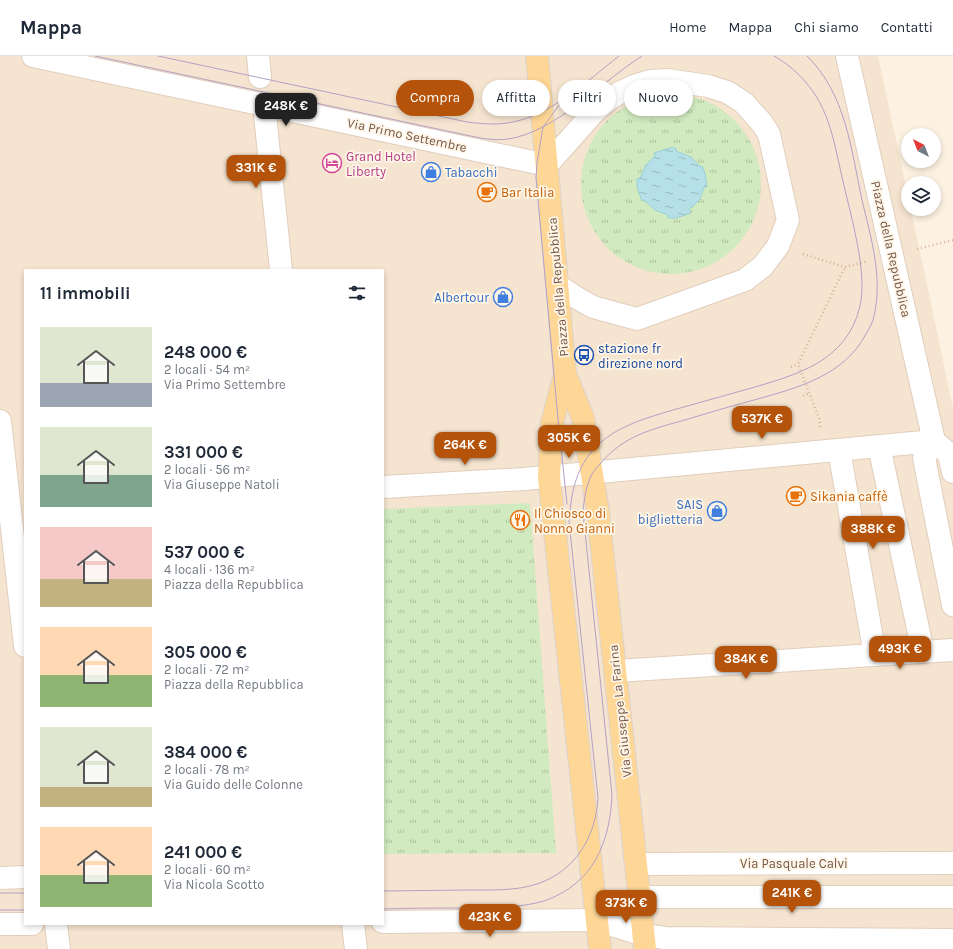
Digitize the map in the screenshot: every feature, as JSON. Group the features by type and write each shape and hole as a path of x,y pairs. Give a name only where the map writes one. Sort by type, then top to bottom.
{"main road":[{"name":"Piazza della Repubblica","path":"537,56 565,374"},
{"name":"Via Giuseppe La Farina","path":"565,374 583,418 598,512 644,942"},
{"path":"565,374 552,423 549,477 600,949"}],"street":[{"name":"Via Primo Settembre","path":"33,56 547,165"},
{"name":"Piazza della Repubblica","path":"847,56 934,441"},
{"path":"547,165 595,111 619,93 634,86 667,80 708,86 727,92 743,102 753,112 769,134 788,220 778,246 763,266 745,280 637,319 593,307 558,285"},
{"path":"264,105 282,269"},
{"path":"0,420 12,508 24,635"},
{"path":"934,441 924,458 953,605"},
{"path":"384,487 549,477 934,441 949,454 953,472"},
{"path":"879,446 923,652"},
{"path":"830,451 875,655"},
{"path":"616,671 953,650"},
{"name":"Via Pasquale Calvi","path":"636,864 953,863"},
{"path":"0,878 24,877"},
{"path":"596,920 639,897 949,897"},
{"path":"384,922 596,920 644,942 665,938 953,940"},
{"path":"0,924 24,924"},
{"path":"56,925 58,949"},
{"path":"353,925 356,949"}],"path":[{"path":"791,367 798,364 845,267"},
{"path":"798,364 830,451"},
{"path":"803,396 809,393"}],"shaded area":[{"path":"0,56 878,56 904,176 901,176 901,216 912,216 953,408 953,949 0,949"}],"green space":[{"path":"693,97 721,109 735,120 746,134 754,150 761,175 761,193 757,210 746,234 741,241 721,259 697,270 680,274 662,274 645,270 621,259 614,254 596,234 585,210 581,193 581,175 588,150 596,134 612,116 616,116 616,113 624,108 624,116 693,116"},
{"path":"530,503 556,853 384,854 384,509"}],"water":[{"path":"669,148 676,148 676,151 691,157 700,167 702,166 705,173 707,187 704,187 700,199 689,210 691,213 676,218 668,218 668,215 655,210 644,200 642,201 637,187 637,179 640,178 646,165 655,156 654,153"}],"tram line":[{"path":"95,56 471,136 498,140 526,134 544,127 578,104 642,56"},
{"path":"158,56 467,122 484,124 512,122 546,110 577,90 619,56"},
{"path":"384,891 494,890 520,888 537,884 551,878 573,861 588,838 593,826 598,798 569,521 572,495 580,470 589,455 597,446 616,431 650,417 766,384 801,371 832,353 844,341 853,325 860,306 862,277 857,242 832,135 817,97 793,69 774,56"},
{"path":"384,909 493,908 535,903 561,894 587,873 596,860 603,845 611,813 612,795 583,512 588,483 592,474 609,454 618,447 628,440 650,430 787,391 818,378 845,360 857,348 871,325 876,301 877,272 850,142 839,105 820,71 807,56"},
{"path":"558,107 543,127 536,178 567,504"},
{"path":"0,893 24,893"},
{"path":"0,910 24,910"}],"place":[{"name":"Grand Hotel Liberty","path":"332,163"},
{"name":"Tabacchi","path":"431,172"},
{"name":"Bar Italia","path":"487,192"},
{"name":"Albertour","path":"503,297"},
{"name":"stazione fr direzione nord","path":"584,355"},
{"name":"Sikania caffè","path":"796,496"},
{"name":"SAIS biglietteria","path":"717,511"},
{"name":"Il Chiosco di Nonno Gianni","path":"520,520"}]}
